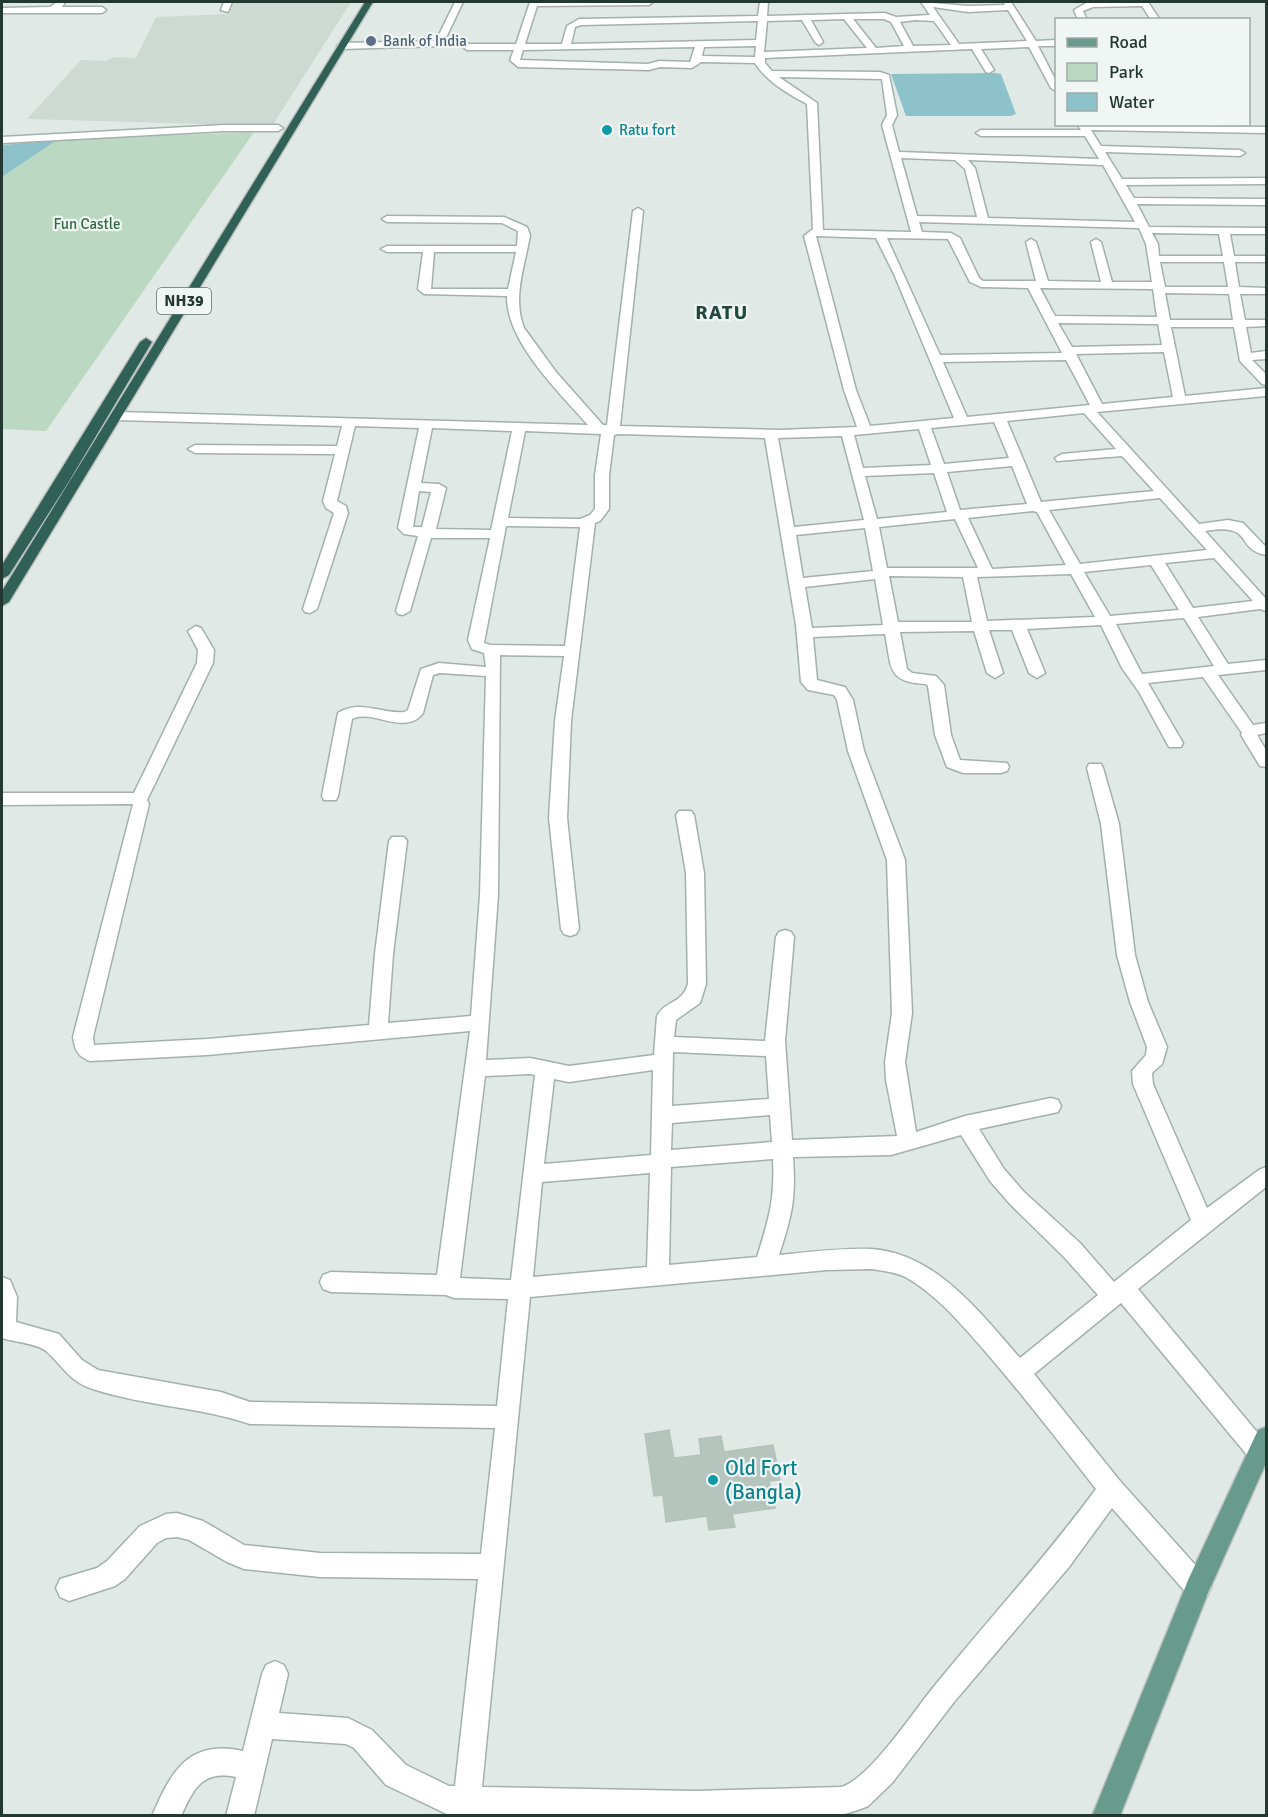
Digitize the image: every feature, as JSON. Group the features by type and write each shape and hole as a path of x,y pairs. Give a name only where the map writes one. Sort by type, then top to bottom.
{"highway":[{"name":"NH39","path":"2,575 61,483 278,128 359,2"},
{"name":"NH39","path":"2,602 369,2"}],"main road":[{"path":"1106,1815 1198,1587 1263,1445"}],"street":[{"path":"54,9 61,2"},
{"path":"341,46 439,44 459,2"},
{"path":"650,2 534,3 515,60 521,64 649,67 659,64 692,65 696,63 700,45"},
{"path":"764,2 760,53 768,74 787,89 812,103 818,220 818,231 815,233"},
{"path":"926,2 968,9 1009,4 1055,86"},
{"path":"926,2 956,46"},
{"path":"1082,18 1078,10 1088,8 1091,4 1145,2 1155,18"},
{"path":"2,11 102,10"},
{"path":"566,47 571,26 579,22 885,16 896,20 915,16 935,18"},
{"path":"847,17 872,49"},
{"path":"805,18 819,42"},
{"path":"896,20 909,48"},
{"path":"768,74 843,63 872,49 1055,43"},
{"path":"466,47 700,45 843,63 886,77 892,115 887,125 917,235"},
{"path":"975,46 989,70"},
{"path":"697,59 760,53"},
{"path":"981,133 1085,128 1210,127 1266,130"},
{"path":"2,140 224,128 278,128"},
{"path":"1085,128 1113,167 1152,244 1164,322 1180,400"},
{"path":"1099,149 1198,150 1240,153"},
{"path":"1198,150 1202,166 1210,182"},
{"path":"895,155 1113,167"},
{"path":"959,158 970,168 984,222"},
{"path":"1120,182 1266,181"},
{"path":"1131,201 1266,202"},
{"path":"426,425 405,528 409,531 499,528 588,521 595,518 602,509 602,475 607,431 638,211"},
{"path":"387,219 504,220 523,229 525,235 515,293 514,317 548,370 607,431"},
{"path":"913,219 1266,231"},
{"path":"1224,231 1246,357 1251,367 1266,381"},
{"path":"865,430 850,390 809,238 810,234 948,236 954,238 970,273 978,283 1266,291"},
{"path":"880,234 900,274 962,421"},
{"path":"1031,242 1037,284 1092,409 1125,452 1265,605"},
{"path":"1096,242 1107,285"},
{"path":"387,249 523,249"},
{"path":"429,249 425,291 432,293 515,293"},
{"path":"1155,259 1266,259"},
{"path":"1051,319 1266,323"},
{"path":"936,359 1169,348"},
{"path":"1246,357 1266,356"},
{"path":"117,416 771,434 847,432 1261,392 1266,405"},
{"path":"999,418 1038,508 1076,569 1175,743"},
{"path":"310,609 341,513 341,509 331,505 330,501 349,423"},
{"path":"924,425 958,515 987,573"},
{"path":"519,428 476,640 477,646 490,650 572,651"},
{"path":"847,432 871,522 882,573 890,628 902,674 908,678 930,679 936,685 943,735 953,763 963,767 1001,767"},
{"path":"771,434 805,633 809,682 814,686 839,691 845,700 856,751 896,860 902,942 902,1013 895,1062 896,1080 908,1143"},
{"path":"195,449 341,450"},
{"path":"1062,458 1125,452"},
{"path":"858,472 939,469 1017,462"},
{"path":"404,611 423,539 430,532 439,488 412,487"},
{"path":"788,532 1163,494"},
{"path":"570,929 558,818 563,721 588,521"},
{"path":"1194,529 1236,525 1243,529 1259,549 1266,551"},
{"path":"797,583 882,573 987,573 1076,569 1217,553"},
{"path":"1156,561 1224,670"},
{"path":"969,573 980,626 995,673"},
{"path":"805,633 1106,621 1190,615 1265,605"},
{"path":"1018,626 1037,673"},
{"path":"138,800 205,663 206,650 196,631"},
{"path":"451,1285 448,1272 462,1187 487,932 494,672 494,657 490,650"},
{"path":"1137,679 1266,665"},
{"path":"330,796 344,717 347,714 358,711 405,718 415,713 426,672 439,668 494,672"},
{"path":"1208,672 1250,732 1251,739 1266,762"},
{"path":"1250,732 1266,728"},
{"path":"1095,768 1110,824 1126,956 1139,1002 1157,1047 1155,1058 1142,1071 1143,1084 1203,1224"},
{"path":"2,799 129,797 138,800 141,804 83,1037 85,1050 90,1053 207,1047 479,1023"},
{"path":"658,1276 667,1016 688,1003 696,993 694,873 685,815"},
{"path":"378,1031 384,954 398,841"},
{"path":"765,1266 783,1209 785,1186 775,1049 785,937"},
{"path":"474,1069 530,1066 569,1074 664,1053 775,1049"},
{"path":"466,1809 520,1302 517,1289 545,1070"},
{"path":"663,1115 778,1106"},
{"path":"532,1174 813,1147 891,1146 908,1143 964,1124 1051,1106"},
{"path":"964,1124 997,1175 1017,1198 1118,1292 1263,1445"},
{"path":"1018,1373 1266,1176"},
{"path":"332,1282 451,1285 465,1289 517,1289 828,1260 872,1260 895,1263 915,1271 970,1318 1112,1489 1198,1587"},
{"path":"2,1287 6,1297 4,1329 51,1341 74,1366 85,1375 97,1380 221,1403 250,1413 507,1417"},
{"path":"263,1725 348,1731 363,1739 396,1775 466,1809 758,1810 841,1801 858,1796 872,1783 1060,1558 1112,1489"},
{"path":"69,1588 99,1579 116,1570 140,1541 151,1533 177,1525 198,1531 232,1553 244,1557 320,1565 490,1567"},
{"path":"240,1815 275,1674"},
{"path":"166,1815 183,1783 201,1765 216,1761 253,1767"}],"shaded area":[{"path":"234,2 351,2 272,126 27,119 81,60 106,61 113,57 136,58 156,17 229,14"}],"green space":[{"name":"Fun Castle","path":"254,132 46,431 2,429 2,177 57,140"}],"water":[{"path":"891,74 1001,74 1016,114 1011,116 906,116"},
{"path":"57,140 2,177 2,145"}],"building":[{"name":"Old Fort (Bangla)","path":"669,1430 674,1458 701,1455 699,1439 721,1436 724,1452 773,1445 780,1480 769,1481 775,1508 732,1514 735,1527 709,1530 707,1516 666,1522 663,1495 654,1496 645,1434"}],"place":[{"name":"Bank of India","path":"371,41"},
{"name":"Ratu fort","path":"607,130"},
{"name":"Old Fort (Bangla)","path":"713,1480"}],"district":[{"name":"RATU","path":"722,312"}]}
